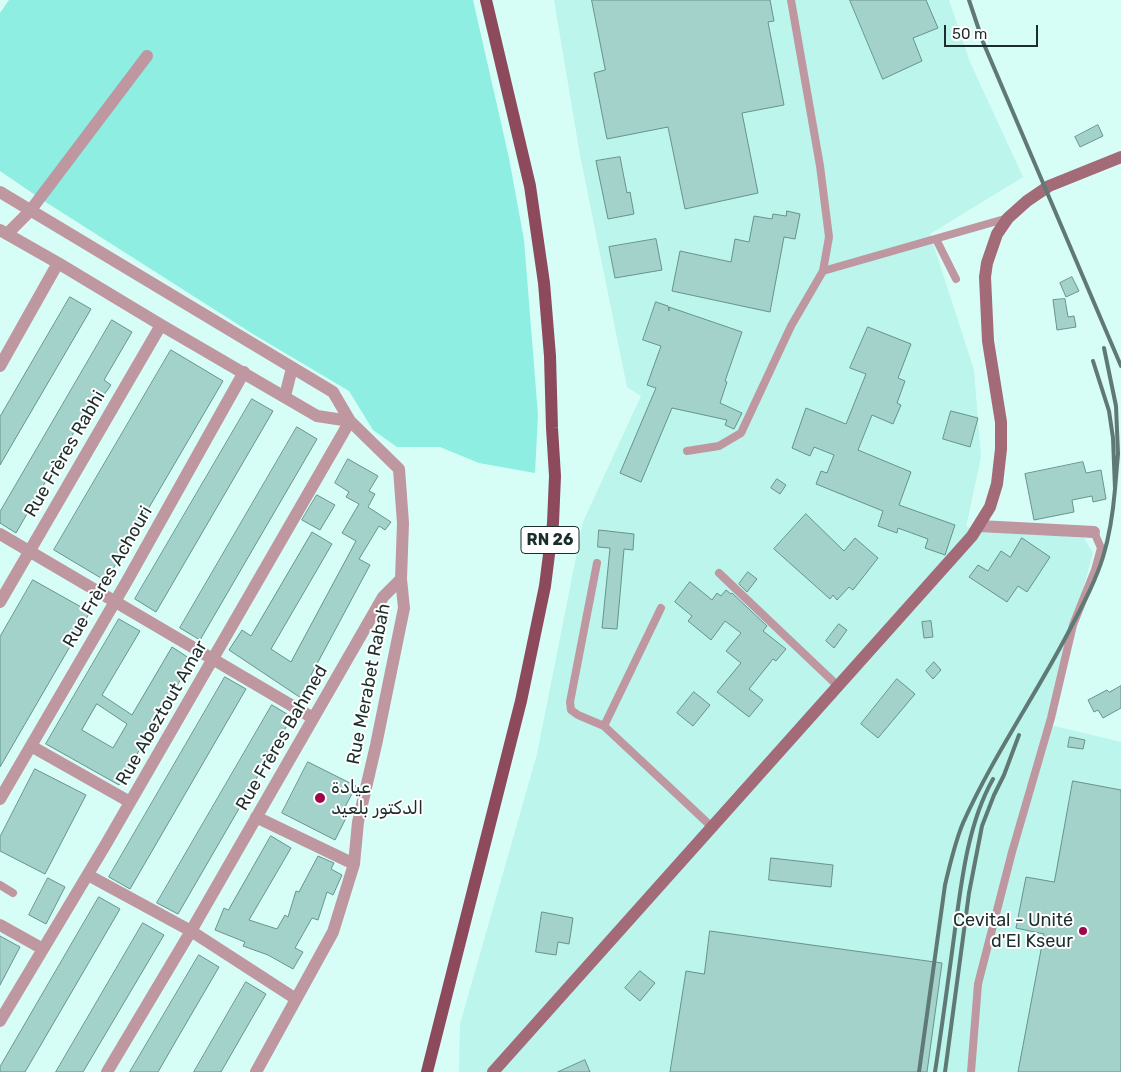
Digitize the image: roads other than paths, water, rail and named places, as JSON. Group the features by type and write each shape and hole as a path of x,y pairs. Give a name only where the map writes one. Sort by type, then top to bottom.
{"main road":[{"name":"RN 26","path":"427,1072 521,701 544,586 553,523 555,476 550,356 544,283 530,186 486,0"},
{"path":"493,1072 839,687 958,553 979,526 990,507 997,484 1001,448 1001,422 988,341 985,277 987,264 997,234 1008,218 1027,201 1050,186 1121,157"}],"street":[{"path":"147,56 30,212 4,232 161,326 318,416 350,421"},
{"path":"0,192 30,212 333,392 350,421 399,469 403,523 401,579"},
{"path":"0,366 58,263"},
{"name":"Rue Frères Rabhi","path":"0,602 28,551 161,326"},
{"path":"285,396 292,368"},
{"name":"Rue Frères Achouri","path":"0,799 115,601 244,372"},
{"name":"Rue Abeztout Amar","path":"0,1021 88,875 350,421"},
{"path":"979,526 1094,532"},
{"path":"0,534 313,718"},
{"name":"Rue Frères Bahmed","path":"107,1072 191,932 383,596 401,579"},
{"name":"Rue Merabet Rabah","path":"256,1072 333,932 354,864 358,822 404,608 401,579"},
{"path":"31,746 130,802"},
{"path":"256,817 354,864"},
{"path":"88,875 191,932 296,999"},
{"path":"0,925 43,949"}],"lane":[{"path":"687,451 719,446 741,433 791,326 823,271 829,237 820,166 792,0"},
{"path":"823,271 1008,218"},
{"path":"936,239 956,279"},
{"path":"971,1072 978,984 1012,852 1051,718 1073,625 1095,570 1100,548 1094,532"},
{"path":"597,563 570,702 571,710 604,726 713,828"},
{"path":"720,573 839,687"},
{"path":"604,726 661,608"},
{"path":"0,885 13,893"}],"railway":[{"path":"969,0 983,42 1121,366"},
{"path":"1093,361 1109,411 1113,438 1115,489 1118,454 1116,406 1104,348"},
{"path":"919,1072 945,885 963,823 1000,751 1055,657 1092,586 1108,540 1115,489"},
{"path":"945,1072 969,893 982,826 1019,735"},
{"path":"935,1072 966,856 977,816 993,779"}],"place":[{"name":"عيادة الدكتور بلعيد","path":"320,798"},
{"name":"Cevital - Unité d'El Kseur","path":"1083,931"}]}
